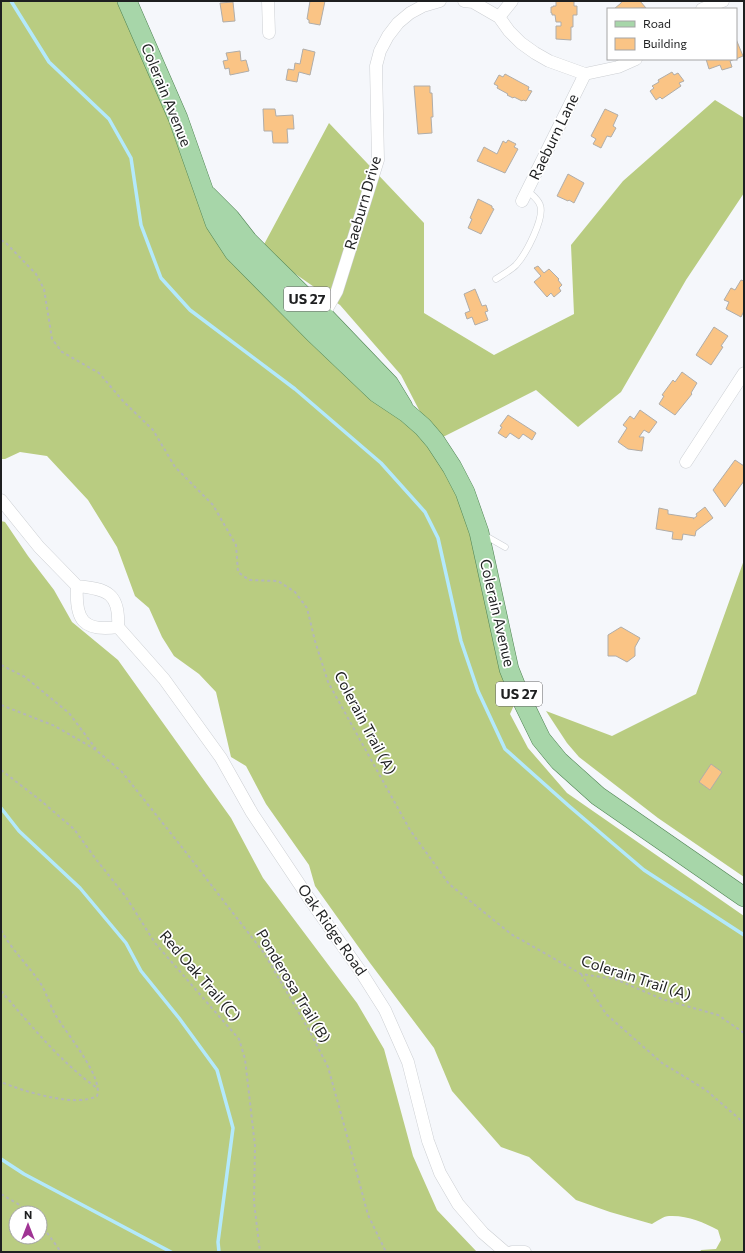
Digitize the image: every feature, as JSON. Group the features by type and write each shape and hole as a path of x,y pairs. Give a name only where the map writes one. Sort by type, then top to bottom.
{"main road":[{"name":"Colerain Avenue","path":"127,1 178,118 202,190 215,223 234,252 314,333 378,393 407,413 422,427 435,441 452,467 466,492 479,532 509,669 519,694 541,739 559,761 598,796 744,897"},
{"name":"Colerain Avenue","path":"202,190 230,218 266,260 324,315 389,384 407,413"}],"street":[{"path":"268,1 269,33"},
{"name":"Raeburn Drive","path":"314,333 337,291 378,160 376,66 380,50 388,36 410,13 425,5 440,1"},
{"path":"464,1 473,2 499,17 509,31 534,53 549,61 585,74 602,72 634,60"},
{"path":"499,17 512,1"},
{"path":"704,8 711,4 723,1"},
{"name":"Raeburn Lane","path":"525,196 585,74"},
{"path":"686,462 744,373"},
{"path":"1,500 39,547 78,586 96,588 110,594 118,605 118,627 93,627 83,622 79,612 77,599 78,586"},
{"name":"Oak Ridge Road","path":"118,627 164,679 221,758 252,813 308,897 365,978 384,1010 408,1062 428,1141 440,1173 458,1204 483,1233 505,1252"},
{"path":"512,1252 525,1252"}],"lane":[{"path":"496,279 516,265 526,252 537,227 542,211 540,203 525,196"},
{"path":"479,532 505,548"}],"path":[{"name":"Colerain Trail (A)","path":"1,240 6,243 36,274 44,289 52,339 62,352 100,373 123,401 153,430 175,467 212,505 236,545 238,572 249,580 278,581 295,592 307,608 315,641 328,682 410,830 449,884 511,934 581,974 616,979 662,999 718,1015 744,1032"},
{"name":"Ponderosa Trail (B)","path":"1,665 25,677 69,713 96,750"},
{"name":"Ponderosa Trail (B)","path":"1,705 55,726 96,750 122,772 264,953 309,1030 328,1067 368,1215 386,1252"},
{"name":"Red Oak Trail (C)","path":"1,770 74,829 126,897 155,944 239,1039 245,1059 255,1146 254,1202 260,1252"},
{"path":"1,930 8,943 24,961 40,983 56,1015 92,1071 98,1092 97,1096 92,1099 57,1099 19,1090 1,1082"},
{"path":"581,974 606,1014 662,1063 706,1090 744,1123"},
{"path":"1,991 62,1058 98,1088"},
{"path":"1,1194 19,1205"},
{"path":"48,1233 61,1252"}],"green space":[{"path":"1,1 127,1 215,223 434,439 401,375 340,305 261,250 329,123 424,223 424,313 494,355 574,314 571,245 623,181 715,100 744,118 744,193 686,280 621,392 578,427 536,390 435,441 452,467 519,694 510,714 528,748 567,793 744,916 744,1252 700,1252 701,1250 716,1249 721,1240 718,1230 695,1220 676,1216 667,1216 652,1224 610,1212 576,1200 529,1157 501,1147 452,1091 434,1048 370,963 315,886 309,865 266,804 246,766 231,757 216,692 199,674 174,656 162,637 149,608 135,596 117,547 88,500 47,456 20,452 5,459 1,459"},
{"path":"1,521 5,522 28,556 54,590 72,622 118,660 231,818 263,878 357,1003 384,1049 413,1156 437,1210 477,1252 1,1252"},
{"path":"744,560 744,877 658,818 579,757 567,743 546,711 612,736 696,694"}],"building":[{"path":"310,1 325,1 320,25 309,23 309,20 307,19"},
{"path":"556,1 574,1 574,6 577,6 577,15 573,15 571,40 556,39 556,26 561,26 561,22 556,22 555,15 552,15 551,13 551,7 556,6"},
{"path":"622,1 640,1 646,8 615,8"},
{"path":"233,2 235,21 223,22 220,3"},
{"path":"737,41 743,56 737,59"},
{"path":"303,49 315,52 310,75 299,72 297,82 286,80 288,69 294,70 295,63 300,64"},
{"path":"240,51 241,61 246,60 249,71 230,75 229,68 225,69 223,61 228,60 226,53"},
{"path":"706,60 732,60 730,61 732,67 722,70 720,65 709,69"},
{"path":"672,72 674,75 678,73 684,81 679,83 681,86 662,99 660,97 656,100 650,91 654,88 652,86 659,82 658,80"},
{"path":"505,74 529,87 528,90 532,91 526,101 513,98 497,88 498,86 494,84 499,75 503,77"},
{"path":"414,86 430,86 430,93 432,93 432,133 418,134"},
{"path":"263,109 275,109 276,116 293,115 294,129 287,129 288,143 273,143 272,131 264,131"},
{"path":"605,109 618,115 613,126 616,128 611,137 607,136 601,148 593,144 596,139 591,136"},
{"path":"508,140 516,144 514,147 518,149 505,173 477,161 484,147 497,154 503,141 506,143"},
{"path":"568,174 584,183 574,203 557,196"},
{"path":"478,199 492,206 494,209 481,234 468,228 472,219 470,218"},
{"path":"538,266 544,273 549,269 559,279 558,280 562,285 559,288 561,291 554,297 551,293 547,297 534,282 541,276 534,268"},
{"path":"741,280 744,281 744,311 741,317 726,309 729,302 724,300 731,288 735,290"},
{"path":"475,289 482,306 486,305 488,311 485,312 488,320 475,325 472,317 467,319 465,313 470,311 464,294"},
{"path":"714,327 728,336 721,346 723,347 711,365 696,355"},
{"path":"682,372 697,383 691,393 692,394 675,415 659,404 664,396 662,395 673,380 675,382"},
{"path":"640,410 657,422 649,433 644,430 639,437 644,437 642,451 628,449 618,442 627,428 623,425 630,416 634,419"},
{"path":"508,415 536,433 532,440 523,434 519,439 510,433 506,438 498,433 502,427 500,426"},
{"path":"735,460 744,466 744,481 725,507 713,490"},
{"path":"705,507 713,518 696,531 695,536 683,534 682,540 672,539 673,532 656,529 659,508 668,510 668,514 694,518 693,519 697,516 696,514"},
{"path":"621,627 640,638 635,647 635,656 627,662 616,656 608,656 608,635"},
{"path":"711,764 722,772 710,790 699,782"}],"waterway":[{"path":"11,1 49,62 109,119 131,158 141,225 161,278 190,310 295,389 381,463 425,512 438,538 461,641 478,691 505,749 644,870 744,935"},
{"path":"1,808 19,831 80,888 126,943 141,971 179,1018 217,1070 233,1128 218,1242 219,1252"},
{"path":"1,1159 24,1174 171,1252"}]}
